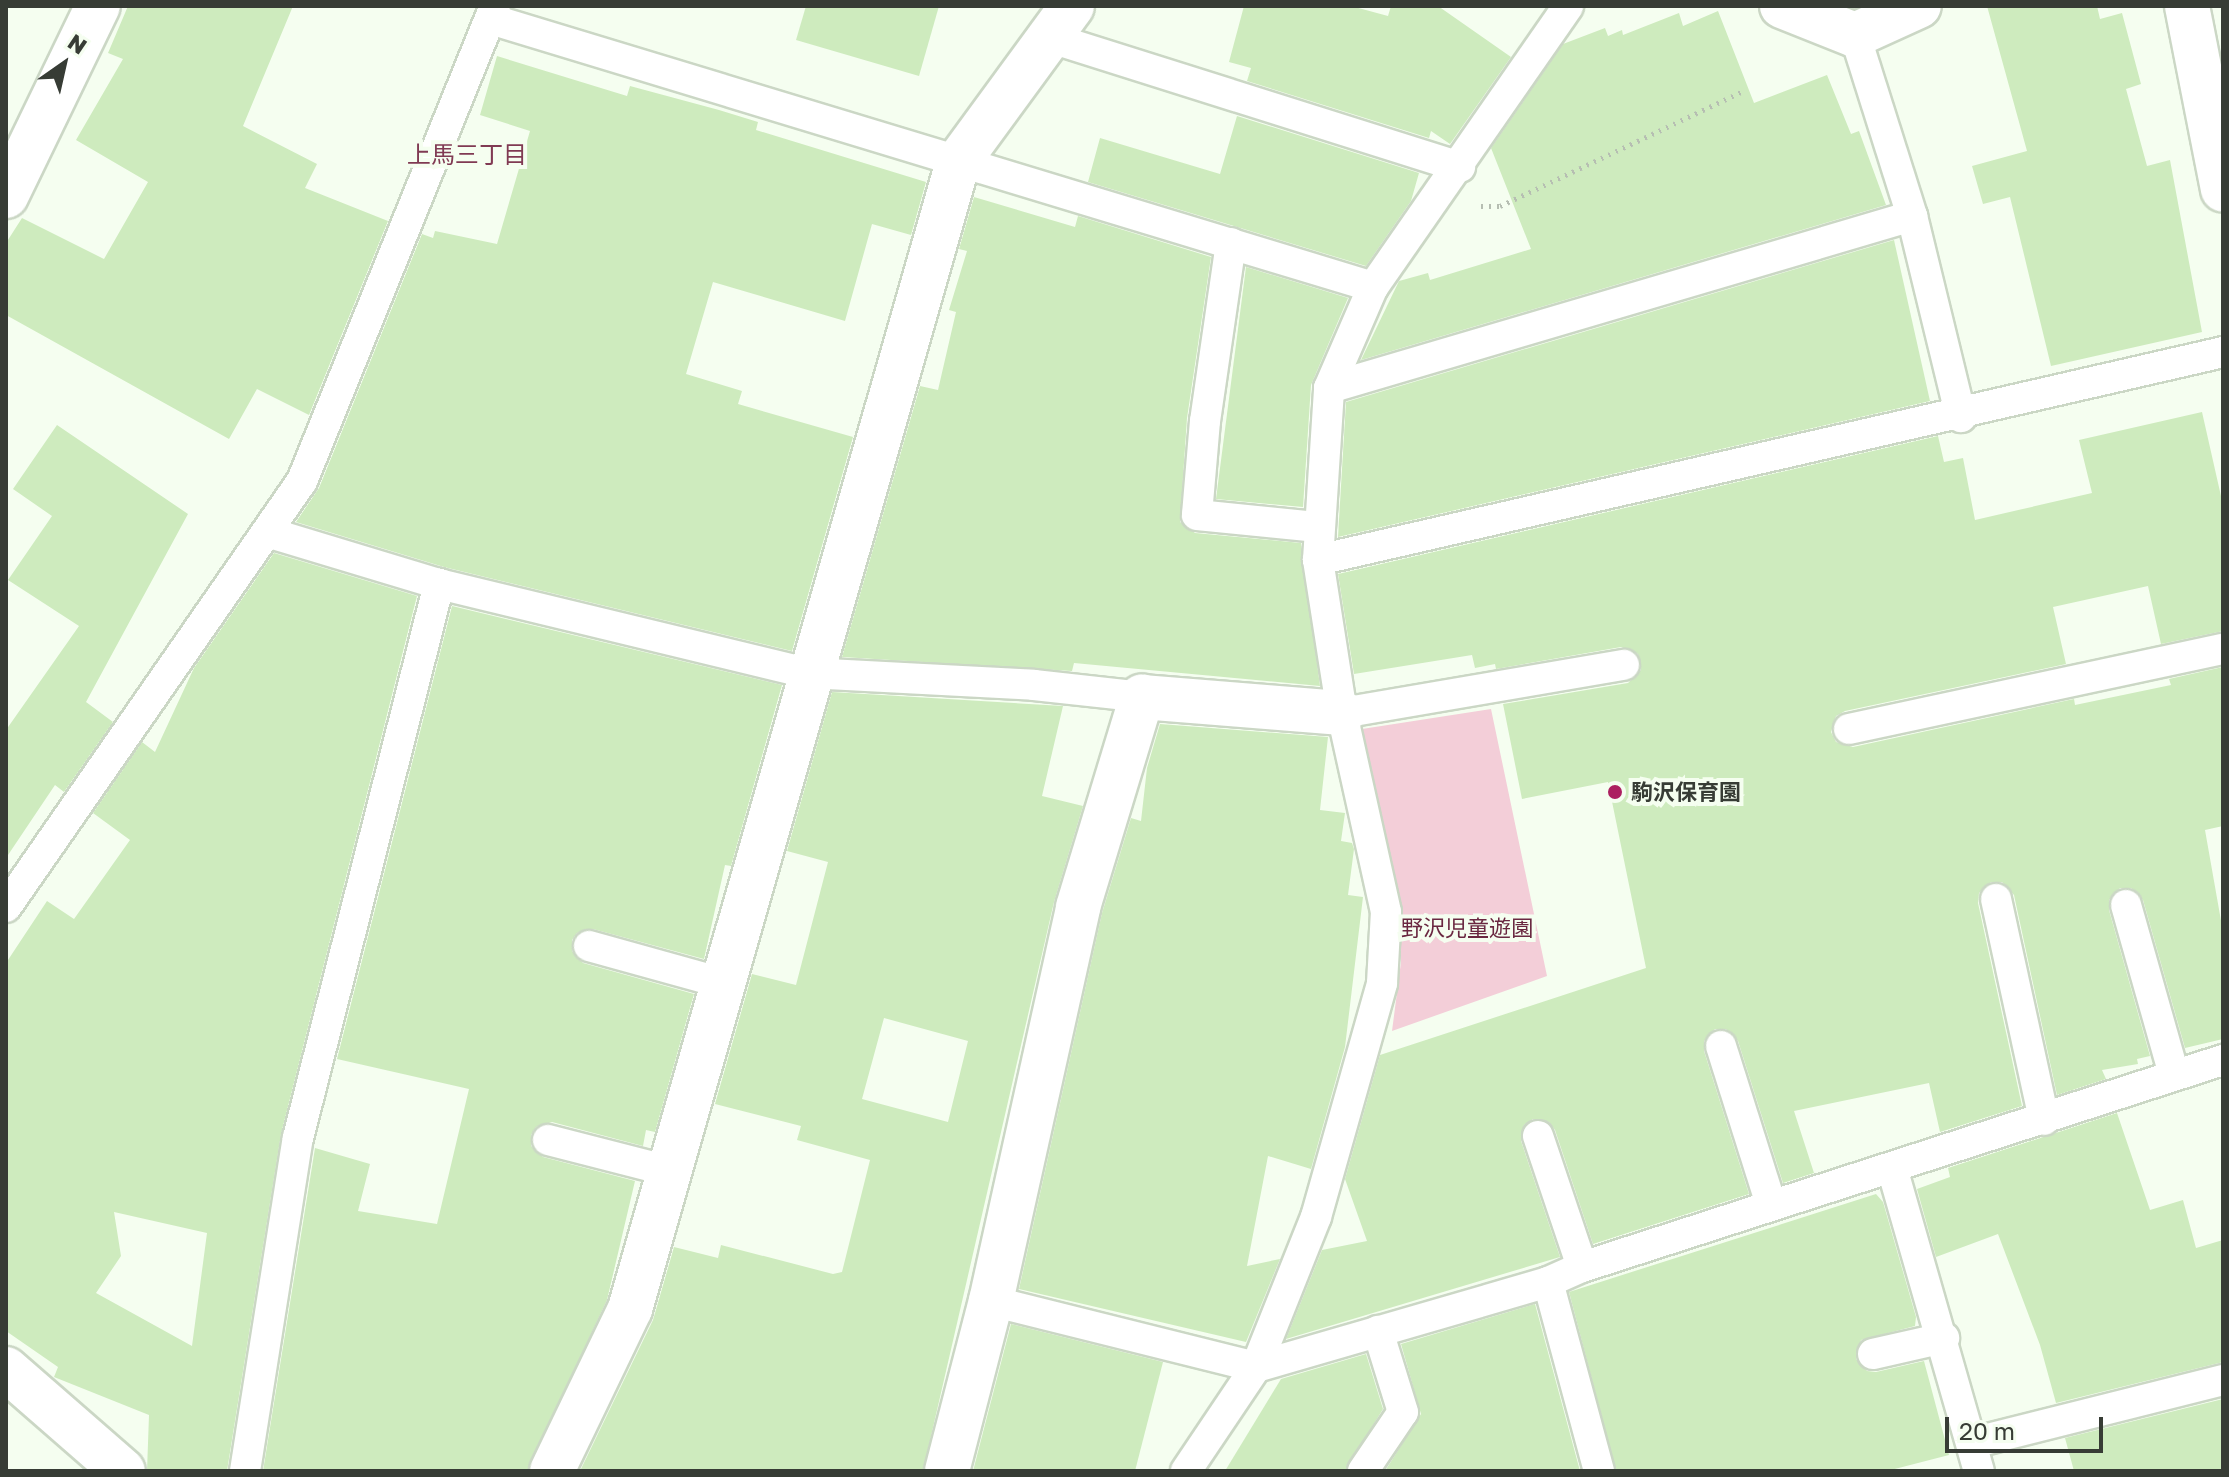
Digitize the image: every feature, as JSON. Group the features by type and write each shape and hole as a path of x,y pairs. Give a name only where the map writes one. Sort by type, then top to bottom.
{"street":[{"path":"6,196 98,6"},
{"path":"1782,6 1855,35 1919,6"},
{"path":"2187,6 2223,190"},
{"path":"552,1471 630,1309 808,673 958,162 1062,22"},
{"path":"947,1471 991,1301 1078,907 1142,697 1342,713"},
{"path":"6,1369 123,1471"}],"lane":[{"path":"1186,1471 1256,1367 1316,1217 1382,983 1386,912 1342,713 1318,560 1329,388 1373,287 1426,209 1460,167 1568,6"},
{"path":"9,894 270,533 302,481 492,13 958,162 1373,287"},
{"path":"1062,22 1460,167"},
{"path":"1855,35 1912,216 1961,417"},
{"path":"1329,388 1912,216"},
{"path":"1231,243 1205,421 1197,515 1318,527"},
{"path":"1318,560 1961,417 2223,352"},
{"path":"270,533 439,584 808,673 1034,685 1142,697"},
{"path":"245,1471 298,1138 439,584"},
{"path":"1849,729 2223,649"},
{"path":"1342,713 1624,665"},
{"path":"1996,899 2044,1120"},
{"path":"2126,905 2174,1075"},
{"path":"589,946 722,983"},
{"path":"1721,1046 1771,1205"},
{"path":"991,1301 1256,1367 1548,1282 1582,1267 2223,1060"},
{"path":"1538,1136 1582,1267"},
{"path":"548,1140 669,1171"},
{"path":"1892,1168 1944,1338 1976,1457 2223,1380"},
{"path":"1548,1282 1599,1471"},
{"path":"1363,1471 1403,1412 1378,1331"},
{"path":"1873,1354 1944,1338"}],"path":[{"path":"1426,209 1500,206 1743,91"}],"green space":[{"name":"野沢児童遊園","path":"1491,709 1547,976 1392,1031 1401,962 1397,908 1362,729"}],"building":[{"path":"128,6 293,6 243,126 317,164 305,188 388,221 309,415 257,389 229,439 6,315 6,243 22,218 104,259 148,182 76,140 123,59 108,53"},
{"path":"806,6 939,6 919,76 796,40"},
{"path":"1244,6 1351,6 1388,16 1391,6 1438,6 1511,57 1450,144 1431,131 1429,138 1247,81 1251,68 1229,62"},
{"path":"1987,6 2097,6 2100,19 2122,13 2141,84 2126,89 2147,166 2170,160 2202,332 2051,366 2010,197 1983,204 1972,166 2027,151"},
{"path":"1718,11 1754,103 1827,75 1851,134 1859,131 1886,205 1361,360 1399,281 1428,273 1430,280 1531,249 1491,148 1563,44 1605,28 1608,36 1622,30 1623,35 1679,13 1683,26"},
{"path":"497,56 627,96 630,86 719,110 758,122 756,130 926,182 911,235 872,224 845,321 713,282 686,374 742,391 738,404 853,437 792,651 444,567 296,522 319,488 422,234 433,238 435,231 497,244 530,131 480,115"},
{"path":"1237,116 1419,173 1411,201 1366,266 1088,182 1100,138 1220,174"},
{"path":"974,197 1075,227 1078,216 1211,257 1187,418 1180,522 1195,533 1301,543 1320,686 1074,663 1072,671 842,657 920,386 938,390 956,312 949,310 967,251 959,249"},
{"path":"1894,240 1930,401 1338,537 1346,402"},
{"path":"1246,267 1348,298 1311,385 1303,507 1216,499"},
{"path":"2202,412 2223,505 2223,631 2161,644 2148,586 2053,607 2066,664 1845,711 1836,716 1831,732 1836,742 1853,747 2074,699 2075,705 2171,685 2169,679 2223,667 2223,826 2205,830 2223,932 2223,1039 2185,1048 2143,900 2131,888 2120,888 2109,900 2109,910 2150,1056 2137,1059 2138,1064 2102,1070 2106,1079 2057,1095 2014,895 2002,882 1991,882 1979,893 1978,903 2022,1106 1940,1132 1929,1083 1794,1111 1814,1173 1783,1183 1738,1041 1726,1029 1715,1029 1704,1041 1704,1051 1749,1194 1593,1244 1555,1130 1549,1122 1533,1119 1524,1125 1521,1141 1560,1257 1286,1339 1322,1250 1367,1241 1345,1179 1380,1055 1646,968 1608,782 1522,799 1503,704 1628,683 1641,670 1638,654 1621,647 1496,669 1495,664 1475,668 1472,655 1354,674 1338,574 1938,436 1944,462 1963,458 1975,520 2092,493 2079,440"},
{"path":"57,425 188,514 86,702 113,722 64,792 55,785 6,858 6,730 79,626 8,580 52,516 13,489"},
{"path":"274,553 417,596 281,1134 227,1471 147,1471 149,1415 54,1377 58,1367 6,1331 6,963 47,901 74,919 130,840 93,813 142,742 155,752 194,668","holes":["114,1212 207,1233 192,1346 96,1293 121,1256"]},
{"path":"452,606 782,685 731,866 725,865 704,959 593,929 577,933 572,940 572,951 583,963 694,994 655,1132 646,1130 643,1146 552,1122 536,1127 531,1135 531,1146 543,1157 635,1181 607,1300 527,1471 263,1471 315,1148 370,1164 358,1211 437,1224 469,1089 337,1059"},
{"path":"832,692 1063,706 1042,796 1083,806 1054,902 923,1471 580,1471 653,1320 674,1247 718,1258 721,1245 833,1274 842,1272 870,1160 797,1140 801,1126 715,1104 752,974 796,985 828,862 787,851","holes":["884,1018 968,1041 948,1122 862,1099"]},
{"path":"1160,724 1328,737 1320,810 1345,813 1341,841 1352,843 1354,849 1348,895 1363,897 1345,1047 1311,1169 1268,1156 1247,1266 1280,1259 1246,1342 1019,1289 1102,913 1131,818 1141,821 1147,768"},
{"path":"2117,1113 2150,1210 2183,1200 2196,1248 2223,1240 2223,1362 2056,1403 2040,1345 1998,1234 1936,1257 1917,1189 1950,1177 1948,1168"},
{"path":"1876,1194 1883,1202 1916,1317 1915,1326 1861,1340 1856,1359 1867,1371 1876,1372 1924,1361 1949,1455 1887,1471 1616,1471 1569,1292"},
{"path":"1535,1304 1580,1471 1385,1471 1421,1414 1401,1344"},
{"path":"1011,1324 1163,1362 1135,1471 973,1471"},
{"path":"1366,1354 1383,1409 1345,1471 1225,1471 1281,1379"},
{"path":"2223,1399 2223,1471 2074,1471 2065,1438"}],"place":[{"name":"駒沢保育園","path":"1615,792"}],"district":[{"name":"上馬三丁目","path":"467,154"}]}
